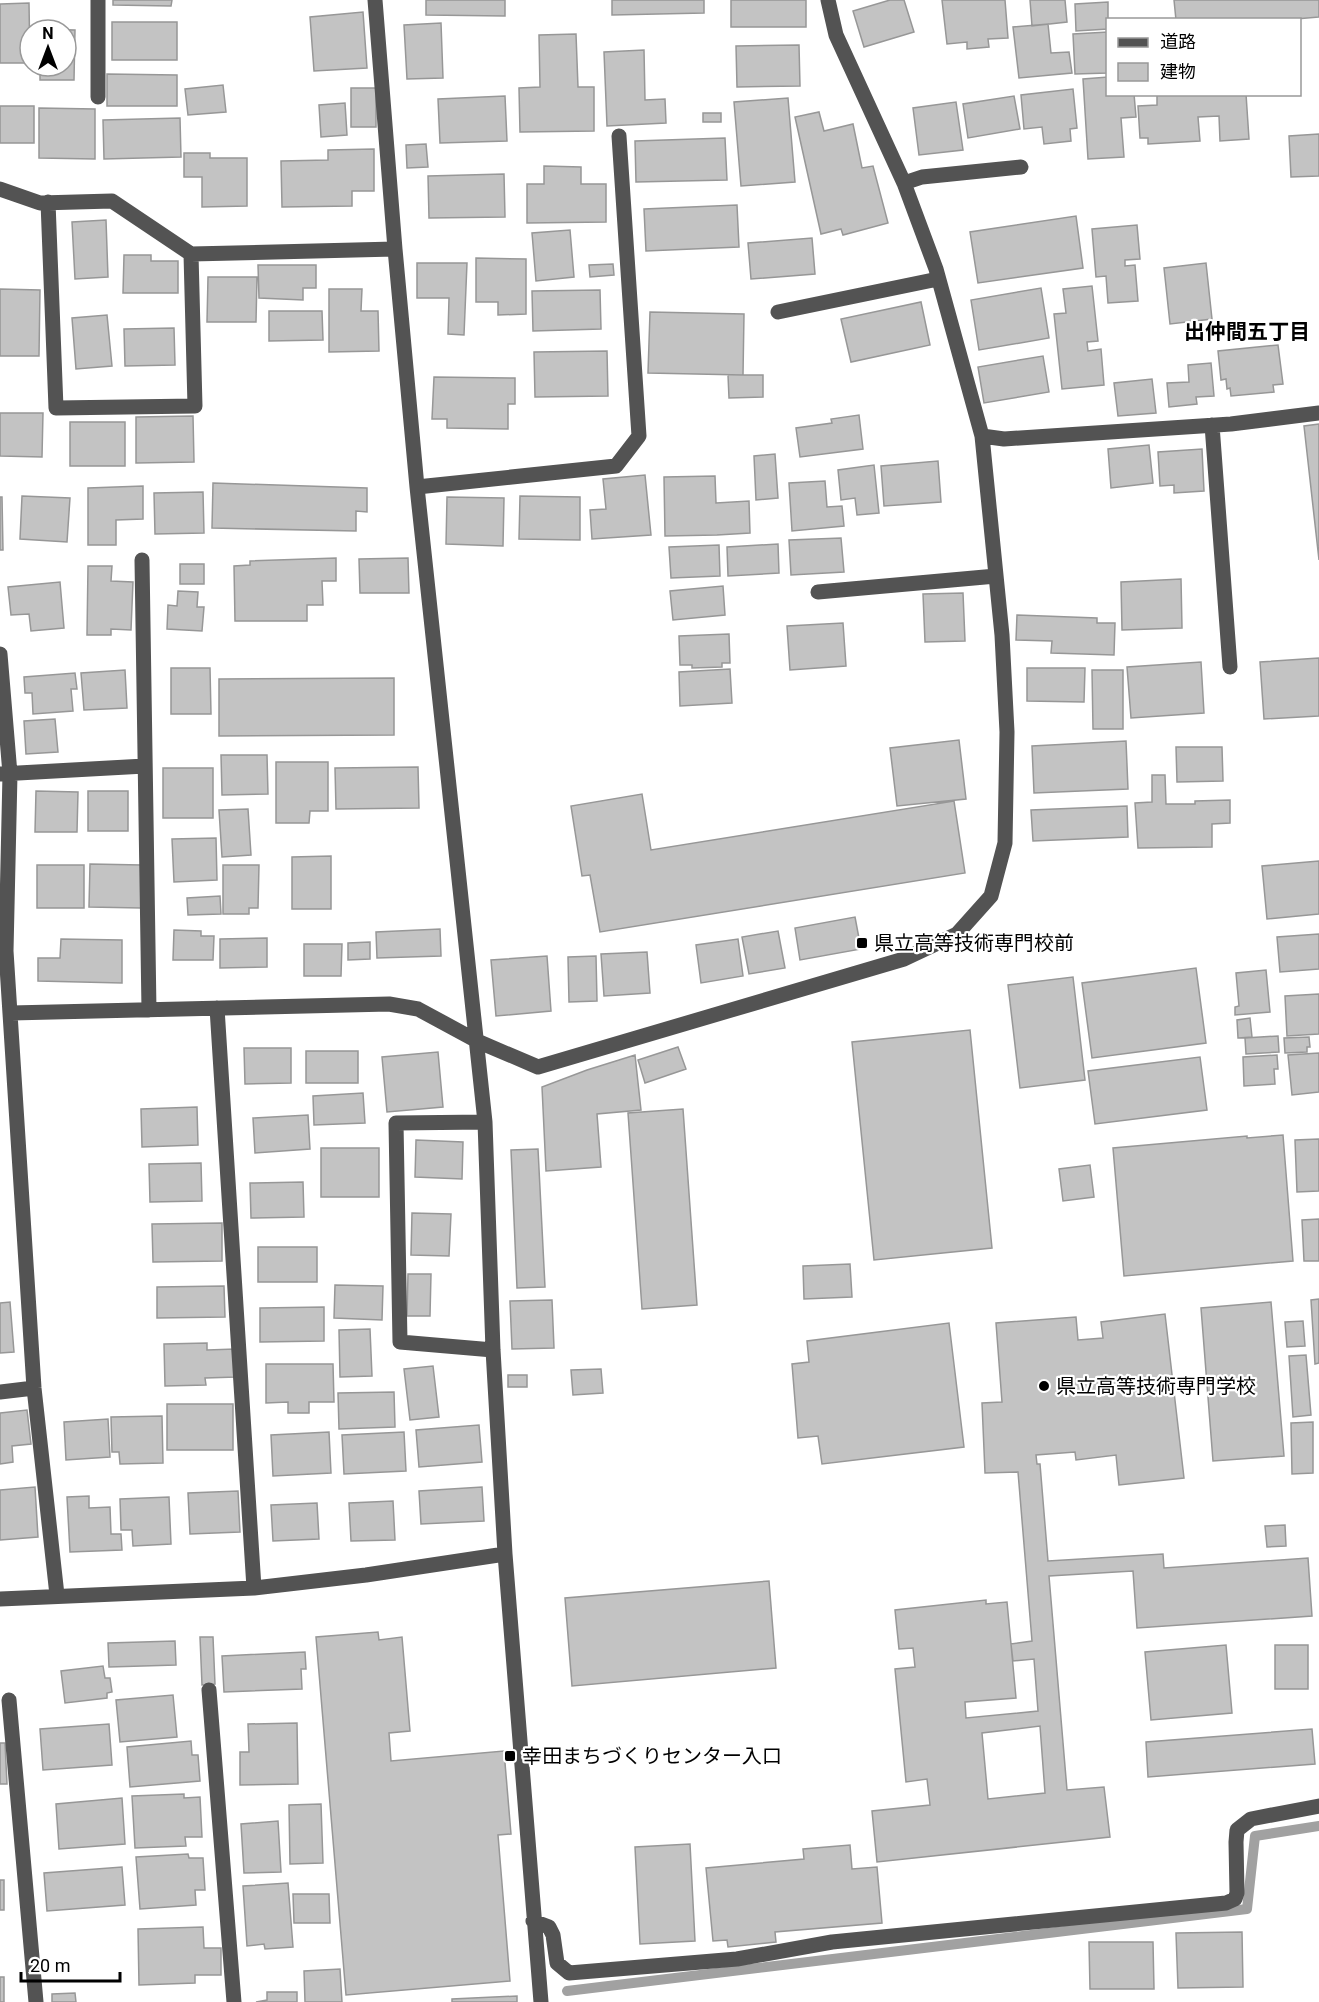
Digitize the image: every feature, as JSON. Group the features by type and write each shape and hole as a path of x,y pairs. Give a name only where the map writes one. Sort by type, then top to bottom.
{"street":[{"path":"98,0 98,98"},
{"path":"375,0 417,487 485,1122 493,1350 533,1921 541,2002"},
{"path":"11,1013 389,1004 418,1009 477,1041 538,1067 904,959 957,934 991,896 1005,843 1007,732 1002,635 982,436 938,279 904,183 836,35 828,0"},
{"path":"417,487 616,466 639,436 619,136"},
{"path":"904,183 922,177 1020,167"},
{"path":"0,189 40,203 112,201 191,254 395,249"},
{"path":"48,202 56,408 195,406 191,254"},
{"path":"778,312 938,279"},
{"path":"982,436 1004,439 1212,425 1319,413"},
{"path":"1212,425 1230,667"},
{"path":"142,560 149,1010"},
{"path":"818,592 996,576"},
{"path":"0,654 5,774 3,951 11,1013 34,1388 57,1596"},
{"path":"5,774 145,766"},
{"path":"217,1008 254,1588"},
{"path":"485,1122 396,1123 400,1342 493,1350"},
{"path":"0,1392 34,1388"},
{"path":"0,1599 254,1588 366,1575 506,1554"},
{"path":"209,1690 234,2002"},
{"path":"9,1700 36,2002"},
{"path":"533,1921 549,1927 553,1935 557,1963 569,1973 737,1959 832,1942 1226,1903 1235,1899 1237,1893 1236,1842 1238,1830 1251,1819 1319,1806"}],"building":[{"path":"113,0 172,0 171,6 113,5"},
{"path":"426,0 505,0 505,16 426,15"},
{"path":"612,0 704,0 704,13 612,15"},
{"path":"731,0 806,0 806,27 731,27"},
{"path":"890,0 904,0 914,32 864,47 853,11"},
{"path":"942,0 1005,0 1008,38 988,39 989,47 967,49 967,42 947,44"},
{"path":"1030,0 1065,0 1067,22 1032,26"},
{"path":"1174,0 1319,0 1319,17 1176,18"},
{"path":"1108,2 1106,29 1076,31 1075,4"},
{"path":"29,3 29,18 18,18 18,63 0,63 0,4"},
{"path":"363,12 367,68 314,71 310,17"},
{"path":"112,22 177,22 177,60 112,60"},
{"path":"441,23 443,78 407,79 404,25"},
{"path":"1048,24 1051,53 1069,52 1072,73 1019,78 1013,27"},
{"path":"1106,32 1106,73 1075,74 1073,34"},
{"path":"576,34 578,87 594,87 594,131 520,132 519,88 540,87 539,35"},
{"path":"799,45 800,86 737,87 736,46"},
{"path":"644,50 645,100 665,99 666,123 607,126 604,52"},
{"path":"107,74 177,75 177,106 107,106"},
{"path":"1106,77 1106,96 1134,96 1136,117 1121,118 1124,157 1088,159 1083,79"},
{"path":"40,78 74,78 74,80 40,80"},
{"path":"223,85 226,112 188,115 185,89"},
{"path":"351,88 376,88 376,127 351,127"},
{"path":"1073,89 1077,128 1070,129 1071,141 1044,144 1042,127 1024,129 1021,95"},
{"path":"505,96 507,141 440,143 438,99"},
{"path":"1014,96 1020,129 968,138 963,104"},
{"path":"1157,96 1246,96 1249,139 1220,141 1219,116 1198,117 1200,141 1148,144 1148,138 1140,138 1138,106 1157,105"},
{"path":"788,98 795,182 741,186 734,102"},
{"path":"956,102 963,150 919,155 913,108"},
{"path":"345,103 347,135 321,137 319,105"},
{"path":"0,106 34,106 34,143 0,143"},
{"path":"39,108 95,109 95,159 39,158"},
{"path":"819,112 824,131 853,124 862,168 873,166 888,223 843,235 841,229 821,234 795,117"},
{"path":"703,113 721,113 721,122 703,122"},
{"path":"180,118 181,157 104,159 103,120"},
{"path":"1319,134 1319,176 1291,177 1289,136"},
{"path":"725,138 727,180 636,182 635,141"},
{"path":"426,144 428,167 407,168 406,145"},
{"path":"374,149 374,191 352,191 352,206 282,207 281,161 328,160 328,150"},
{"path":"184,153 210,153 210,158 247,158 247,206 202,207 202,177 184,177"},
{"path":"544,166 581,167 581,184 606,184 606,222 527,223 527,184 544,184"},
{"path":"504,174 505,217 429,218 428,176"},
{"path":"737,205 739,247 646,251 644,209"},
{"path":"1076,216 1083,268 978,283 970,232"},
{"path":"106,220 108,277 75,279 72,222"},
{"path":"1137,225 1140,259 1125,260 1125,266 1135,265 1138,301 1108,303 1106,276 1096,277 1092,229"},
{"path":"570,230 574,277 536,281 532,233"},
{"path":"812,238 815,274 751,279 748,243"},
{"path":"124,255 151,255 151,261 178,261 178,293 123,293"},
{"path":"476,258 526,259 526,314 498,315 498,302 476,302"},
{"path":"417,263 467,263 464,335 448,334 449,298 417,298"},
{"path":"1206,263 1212,319 1170,324 1164,268"},
{"path":"613,264 614,275 590,277 589,265"},
{"path":"258,265 316,265 316,288 303,288 303,300 259,298"},
{"path":"208,277 257,277 256,322 207,322"},
{"path":"1092,286 1098,341 1087,342 1088,351 1101,349 1104,385 1062,389 1054,314 1066,313 1063,289"},
{"path":"1041,288 1049,338 979,350 971,300"},
{"path":"0,289 40,290 39,356 0,356"},
{"path":"329,289 362,289 361,311 378,311 379,351 329,352"},
{"path":"600,290 601,329 533,331 532,291"},
{"path":"921,302 930,345 851,362 841,319"},
{"path":"269,311 322,311 323,340 269,341"},
{"path":"650,312 744,314 743,375 648,373"},
{"path":"107,315 112,366 76,369 72,318"},
{"path":"174,328 175,365 125,366 124,329"},
{"path":"1278,345 1283,384 1273,385 1274,392 1231,396 1230,388 1227,389 1226,379 1221,380 1218,351"},
{"path":"607,351 608,396 535,397 534,352"},
{"path":"1043,356 1049,392 984,403 978,367"},
{"path":"1211,363 1214,396 1196,397 1197,404 1169,407 1167,383 1189,382 1188,365"},
{"path":"728,375 763,375 763,397 729,398"},
{"path":"434,377 515,378 515,404 508,404 508,429 447,428 447,419 432,419"},
{"path":"1152,379 1156,413 1118,416 1114,383"},
{"path":"0,413 43,413 42,457 0,456"},
{"path":"859,415 863,449 800,457 796,428 832,423 831,419"},
{"path":"193,416 194,462 136,463 136,417"},
{"path":"70,422 125,422 125,466 70,466"},
{"path":"1319,424 1319,560 1304,426"},
{"path":"1149,445 1153,483 1111,488 1108,449"},
{"path":"1202,449 1204,491 1174,493 1174,485 1160,486 1158,452"},
{"path":"775,454 778,498 756,500 754,456"},
{"path":"938,461 941,502 884,506 881,466"},
{"path":"874,465 879,513 857,515 855,498 841,500 838,470"},
{"path":"645,475 651,535 592,539 590,510 606,509 603,479"},
{"path":"715,476 716,503 749,501 750,533 665,536 664,477"},
{"path":"825,481 827,507 842,506 844,526 792,531 789,483"},
{"path":"213,483 367,488 367,512 356,511 356,531 212,528"},
{"path":"143,486 143,519 116,520 116,545 88,545 88,488"},
{"path":"203,492 204,533 155,534 154,493"},
{"path":"22,496 70,498 67,542 20,539"},
{"path":"520,496 580,497 580,540 519,539"},
{"path":"0,497 2,497 3,550 0,550"},
{"path":"447,497 504,498 503,546 446,544"},
{"path":"841,538 844,572 791,575 789,540"},
{"path":"778,544 779,573 728,576 727,547"},
{"path":"719,545 720,576 671,578 669,547"},
{"path":"336,558 336,581 322,581 323,605 307,605 307,621 235,621 234,566 250,565 250,561"},
{"path":"408,558 409,593 360,593 359,559"},
{"path":"180,564 204,564 204,584 180,584"},
{"path":"88,566 112,566 111,581 133,582 131,630 111,629 111,635 87,635"},
{"path":"1181,579 1182,628 1122,630 1121,582"},
{"path":"60,582 64,628 31,631 29,614 11,615 8,587"},
{"path":"723,586 725,615 673,620 670,591"},
{"path":"178,591 198,592 197,607 204,607 202,631 167,629 168,605 177,606"},
{"path":"963,593 965,641 925,642 923,594"},
{"path":"1017,615 1097,618 1097,623 1115,623 1114,655 1051,653 1052,641 1016,640"},
{"path":"843,623 846,666 790,670 787,626"},
{"path":"729,634 730,663 722,663 722,667 692,668 692,665 680,665 679,636"},
{"path":"1319,658 1319,716 1264,719 1260,662"},
{"path":"1201,662 1204,713 1131,718 1127,667"},
{"path":"171,668 210,668 211,714 171,714"},
{"path":"1027,668 1085,668 1084,702 1027,701"},
{"path":"730,669 732,703 680,706 679,672"},
{"path":"125,670 127,708 84,710 81,673"},
{"path":"1092,670 1123,670 1123,729 1093,729"},
{"path":"75,673 77,689 71,689 73,711 33,714 32,693 25,693 24,677"},
{"path":"394,678 394,735 219,736 219,679"},
{"path":"55,719 58,752 26,754 24,721"},
{"path":"959,740 966,799 897,806 890,748"},
{"path":"1126,741 1128,789 1034,793 1032,746"},
{"path":"1176,747 1222,747 1223,781 1177,782"},
{"path":"221,755 267,755 268,794 222,795"},
{"path":"276,762 328,762 328,811 310,811 309,823 276,823"},
{"path":"418,767 419,808 336,809 335,768"},
{"path":"163,768 213,768 213,818 163,818"},
{"path":"1152,775 1165,775 1166,804 1195,804 1195,801 1230,800 1230,823 1212,824 1212,847 1138,848 1135,803 1152,802"},
{"path":"36,791 78,792 77,832 35,832"},
{"path":"88,791 128,791 128,831 88,831"},
{"path":"642,794 651,850 954,801 965,873 600,932 590,875 582,876 571,806"},
{"path":"1127,806 1128,837 1033,841 1031,810"},
{"path":"248,809 251,855 222,857 219,810"},
{"path":"216,838 217,880 174,882 172,839"},
{"path":"331,856 331,909 292,909 292,857"},
{"path":"1319,861 1319,914 1267,919 1262,866"},
{"path":"90,864 142,865 141,908 89,907"},
{"path":"37,865 84,865 84,908 37,908"},
{"path":"223,865 259,865 258,908 249,908 249,914 223,914"},
{"path":"220,896 221,914 188,915 187,898"},
{"path":"855,917 861,949 800,960 795,928"},
{"path":"440,929 441,956 377,958 376,932"},
{"path":"174,930 201,931 201,936 214,936 213,960 173,960"},
{"path":"778,931 785,968 749,974 742,937"},
{"path":"1319,934 1319,969 1280,972 1277,937"},
{"path":"267,938 267,967 220,968 220,939"},
{"path":"61,939 122,940 122,983 38,981 38,958 60,958"},
{"path":"738,939 743,976 701,983 696,945"},
{"path":"370,942 370,959 348,960 348,943"},
{"path":"304,944 342,944 341,976 304,976"},
{"path":"647,952 650,993 604,996 601,954"},
{"path":"547,956 551,1011 496,1016 491,960"},
{"path":"596,956 597,1001 569,1002 568,957"},
{"path":"1196,968 1206,1043 1092,1058 1082,983"},
{"path":"1266,970 1270,1012 1235,1015 1235,1007 1239,1006 1236,973"},
{"path":"1073,977 1085,1080 1020,1088 1008,985"},
{"path":"1319,994 1319,1034 1287,1036 1285,996"},
{"path":"1250,1018 1252,1037 1238,1038 1237,1020"},
{"path":"970,1030 992,1248 874,1260 852,1042"},
{"path":"1278,1036 1279,1052 1246,1054 1245,1038"},
{"path":"1309,1037 1310,1047 1307,1047 1307,1052 1285,1053 1284,1038"},
{"path":"678,1047 686,1069 645,1083 638,1060"},
{"path":"244,1048 291,1048 291,1083 245,1084"},
{"path":"306,1051 358,1051 358,1083 306,1083"},
{"path":"438,1052 443,1107 387,1112 382,1057"},
{"path":"1319,1053 1319,1092 1292,1095 1288,1055"},
{"path":"635,1055 641,1110 597,1114 601,1167 546,1171 542,1087"},
{"path":"1277,1055 1278,1069 1274,1069 1275,1084 1244,1086 1243,1057"},
{"path":"1200,1057 1207,1110 1095,1124 1088,1071"},
{"path":"363,1093 365,1123 314,1125 313,1096"},
{"path":"197,1107 198,1145 142,1147 141,1109"},
{"path":"683,1109 697,1305 642,1309 628,1113"},
{"path":"308,1115 310,1149 255,1153 253,1118"},
{"path":"1283,1135 1293,1261 1124,1276 1113,1148"},
{"path":"1319,1139 1319,1191 1297,1192 1295,1140"},
{"path":"416,1140 463,1142 462,1179 415,1177"},
{"path":"321,1148 379,1148 379,1197 321,1197"},
{"path":"538,1149 545,1287 517,1288 511,1150"},
{"path":"201,1163 202,1201 150,1202 149,1164"},
{"path":"1090,1165 1094,1197 1063,1201 1059,1169"},
{"path":"303,1182 304,1217 251,1218 250,1183"},
{"path":"412,1213 451,1214 449,1256 411,1255"},
{"path":"1319,1219 1319,1261 1304,1261 1302,1220"},
{"path":"222,1223 222,1261 153,1262 152,1224"},
{"path":"258,1247 317,1247 317,1282 258,1282"},
{"path":"850,1264 852,1297 804,1299 803,1266"},
{"path":"408,1274 431,1274 430,1316 407,1316"},
{"path":"335,1285 383,1286 382,1320 334,1318"},
{"path":"224,1286 225,1317 157,1318 157,1287"},
{"path":"1319,1299 1319,1363 1315,1364 1311,1300"},
{"path":"552,1300 554,1348 512,1349 510,1301"},
{"path":"10,1302 14,1352 0,1353 0,1303"},
{"path":"1271,1302 1284,1456 1213,1461 1201,1308"},
{"path":"324,1307 324,1341 260,1342 260,1308"},
{"path":"1165,1314 1184,1478 1119,1485 1116,1455 1076,1460 1075,1452 1036,1455 1037,1464 1040,1464 1048,1561 1163,1554 1164,1568 1308,1558 1312,1616 1137,1628 1133,1571 1049,1576 1067,1790 1104,1787 1110,1837 877,1862 872,1811 930,1805 927,1779 906,1782 895,1669 915,1667 913,1648 899,1649 895,1610 986,1600 986,1604 1007,1602 1011,1644 1032,1641 1018,1472 985,1473 982,1403 1002,1402 996,1323 1076,1317 1078,1340 1103,1338 1101,1322","holes":["1011,1644 1013,1661 1034,1659 1038,1711 966,1718 965,1702 1016,1698","1040,1726 1045,1793 988,1799 982,1733"]},
{"path":"1303,1321 1305,1346 1287,1347 1285,1322"},
{"path":"949,1323 964,1447 822,1464 818,1436 798,1438 792,1364 809,1362 807,1341"},
{"path":"370,1329 372,1376 340,1377 339,1330"},
{"path":"207,1343 207,1350 235,1349 236,1377 205,1378 206,1385 165,1386 164,1344"},
{"path":"1306,1355 1311,1415 1293,1417 1289,1356"},
{"path":"266,1364 333,1364 334,1402 309,1402 309,1413 288,1413 288,1402 266,1403"},
{"path":"433,1366 439,1417 410,1420 404,1369"},
{"path":"601,1369 603,1393 573,1395 571,1370"},
{"path":"508,1375 527,1375 527,1387 508,1387"},
{"path":"394,1392 395,1427 339,1429 338,1393"},
{"path":"167,1404 233,1404 233,1450 167,1450"},
{"path":"27,1410 31,1444 12,1446 13,1462 0,1464 0,1413"},
{"path":"162,1416 163,1463 120,1464 119,1452 112,1452 111,1417"},
{"path":"108,1419 110,1457 66,1460 64,1422"},
{"path":"1313,1422 1313,1473 1292,1474 1291,1423"},
{"path":"479,1425 482,1462 419,1467 416,1430"},
{"path":"329,1432 331,1473 273,1476 271,1435"},
{"path":"404,1432 406,1471 344,1474 342,1435"},
{"path":"35,1487 38,1537 0,1540 0,1490"},
{"path":"482,1487 484,1521 421,1524 419,1491"},
{"path":"238,1491 240,1532 190,1534 188,1493"},
{"path":"89,1496 89,1508 110,1507 111,1534 121,1534 122,1550 70,1552 67,1497"},
{"path":"169,1497 171,1544 133,1546 132,1530 121,1530 120,1499"},
{"path":"393,1501 395,1540 351,1541 349,1503"},
{"path":"317,1503 319,1539 273,1541 271,1505"},
{"path":"1285,1525 1286,1546 1267,1547 1265,1526"},
{"path":"769,1581 776,1668 572,1686 565,1598"},
{"path":"378,1632 379,1640 402,1637 410,1731 389,1733 391,1761 504,1751 511,1834 498,1835 510,1981 346,1995 316,1637"},
{"path":"200,1637 213,1637 215,1684 202,1685"},
{"path":"175,1641 176,1665 109,1667 108,1643"},
{"path":"1226,1645 1232,1713 1151,1720 1145,1652"},
{"path":"1275,1645 1308,1645 1308,1689 1275,1689"},
{"path":"305,1652 306,1669 301,1669 302,1689 224,1692 222,1656"},
{"path":"103,1666 105,1678 110,1678 112,1692 107,1693 107,1698 65,1703 61,1671"},
{"path":"173,1695 177,1737 120,1742 116,1700"},
{"path":"297,1723 298,1784 240,1785 240,1752 249,1752 248,1724"},
{"path":"109,1724 112,1765 43,1770 40,1729"},
{"path":"1312,1729 1315,1764 1148,1777 1146,1742"},
{"path":"191,1741 192,1755 198,1755 200,1781 130,1787 127,1747"},
{"path":"0,1743 5,1743 7,1784 0,1784"},
{"path":"184,1794 184,1798 200,1797 202,1837 185,1837 186,1846 135,1848 132,1796"},
{"path":"122,1798 125,1844 59,1849 56,1804"},
{"path":"321,1804 323,1863 290,1864 289,1805"},
{"path":"278,1821 281,1872 244,1873 241,1824"},
{"path":"690,1844 695,1941 640,1944 635,1847"},
{"path":"850,1845 852,1869 877,1867 882,1923 775,1932 776,1942 728,1947 727,1940 713,1941 706,1868 804,1859 803,1849"},
{"path":"188,1854 189,1858 203,1858 205,1890 195,1890 196,1905 140,1909 136,1857"},
{"path":"122,1867 125,1905 47,1911 44,1873"},
{"path":"0,1880 4,1880 4,1910 0,1910"},
{"path":"288,1883 293,1947 265,1949 264,1944 247,1946 243,1886"},
{"path":"293,1894 329,1894 330,1923 294,1923"},
{"path":"203,1927 204,1948 221,1948 221,1975 195,1975 195,1983 139,1985 138,1929"},
{"path":"1242,1932 1243,1987 1178,1988 1176,1933"},
{"path":"1089,1942 1153,1942 1154,1989 1090,1989"},
{"path":"340,1969 342,2002 305,2002 304,1971"},
{"path":"0,1977 4,1977 4,2002 0,2002"},
{"path":"267,1992 297,1992 297,2002 256,2002 267,2000"},
{"path":"75,1993 76,2002 52,2002 52,1994"},
{"path":"517,1996 517,2002 452,2002 452,1999"}],"waterway":[{"path":"567,1991 1247,1909 1255,1836 1319,1826"}],"place":[{"name":"県立高等技術専門校前","path":"862,943"},
{"name":"県立高等技術専門学校","path":"1044,1386"},
{"name":"幸田まちづくりセンター入口","path":"510,1756"}],"district":[{"name":"出仲間五丁目","path":"1247,332"}]}
